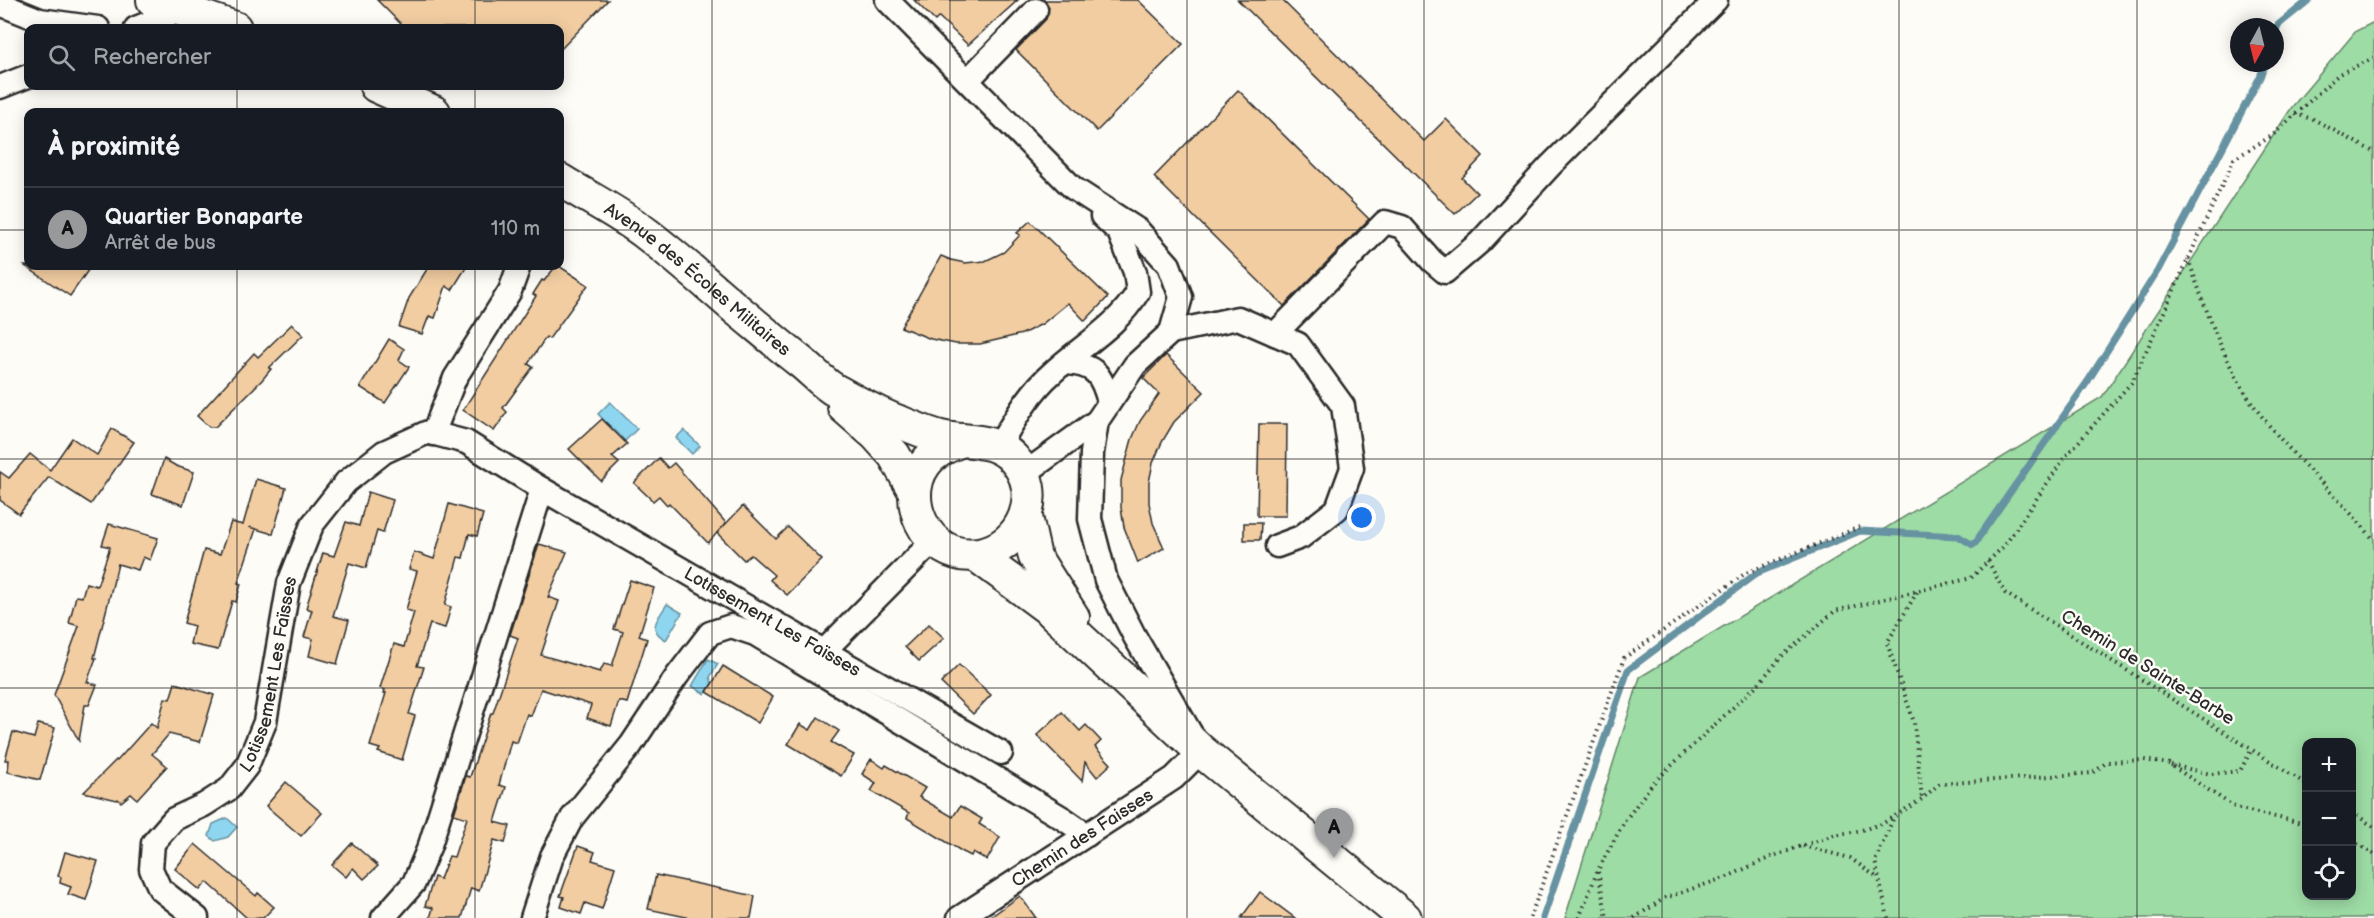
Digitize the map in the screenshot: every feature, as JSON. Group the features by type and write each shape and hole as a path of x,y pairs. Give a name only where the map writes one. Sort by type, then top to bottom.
{"street":[{"path":"887,0 1119,232 1135,272 1138,292 1128,309 1104,333 1051,374 1023,406 998,447"},
{"path":"1275,334 1385,222 1402,227 1445,272 1480,242 1580,136 1716,0"},
{"path":"0,4 40,20 69,24"},
{"path":"141,24 167,5 223,24"},
{"path":"968,80 1036,10"},
{"path":"0,87 24,78"},
{"path":"385,90 425,108"},
{"name":"Avenue des Écoles Militaires","path":"564,182 647,234 830,387 900,423 941,437 963,440"},
{"path":"1073,188 1138,230 1169,265 1181,297 1171,332"},
{"path":"433,434 455,378 510,291 518,270"},
{"path":"1023,474 1103,411 1135,365 1171,332 1238,318 1298,344 1343,406 1352,468 1338,509 1301,537 1277,546"},
{"path":"1065,363 1081,363 1095,370 1104,383 1103,411 1092,453 1090,519 1106,580 1135,637 1202,751"},
{"name":"Avenue des Écoles Militaires","path":"830,387 837,400 876,435 894,455 915,492"},
{"name":"Lotissement Les Faïsses","path":"197,918 160,889 151,869 153,843 174,819 204,805 229,789 248,766 265,722 289,583 312,525 346,482 384,452 428,432 466,442 542,489 1001,753"},
{"path":"963,440 981,441 998,447 1013,458 1023,474 1028,488 1029,503 1026,517 1018,532 1006,544 992,552 976,555 960,554 946,549 934,540 922,526 916,510 915,492 920,474 930,458 945,447 963,440"},
{"path":"383,918 414,884 430,845 542,489"},
{"path":"1026,517 1035,557 1065,606 1119,674"},
{"path":"824,651 934,540"},
{"path":"976,555 1050,610 1202,751 1405,918"},
{"path":"532,918 552,856 572,818 631,745 677,675 710,633 731,626 755,634 1087,835"},
{"name":"Chemin des Faisses","path":"959,918 1174,778 1202,751"}],"path":[{"path":"1579,918 1598,870 1624,822 1653,783 1760,682 1780,657 1835,611 1971,578 2005,545 2065,457 2132,382 2234,159 2273,135 2339,74 2374,58"},
{"path":"2295,114 2313,119 2374,152"},
{"path":"2188,258 2218,342 2256,409 2310,473 2356,518 2374,540"},
{"path":"1530,918 1624,658 1746,573 1862,526"},
{"name":"Chemin de Sainte-Barbe","path":"1988,561 2005,593 2302,781"},
{"path":"1918,591 1887,643 1914,722 1922,799"},
{"path":"1634,918 1665,898 1727,877 1773,856 1834,835 1874,826 1895,817 1922,799 1939,784 2093,773 2107,762 2144,760 2211,774 2240,771 2252,749"},
{"path":"2169,764 2236,808 2302,823"},
{"path":"2356,815 2374,827"},
{"path":"1887,917 1875,861 1895,817"},
{"path":"2356,843 2374,854"},
{"path":"1801,846 1850,858 1879,878"},
{"path":"1598,870 1607,918"}],"green space":[{"path":"2374,22 2374,918 1565,918 1640,677 2102,397 2292,107 2356,31"}],"water":[{"path":"610,402 637,429 625,441 598,414"},
{"path":"684,430 700,446 692,454 676,438"},
{"path":"667,604 682,613 666,640 656,632 655,628 657,619"},
{"path":"708,659 718,664 710,677 712,683 705,694 692,686"},
{"path":"227,818 237,827 228,837 215,841 209,836 213,824"}],"building":[{"path":"377,0 608,0 564,46 564,24 401,24"},
{"path":"914,0 1018,0 968,45 939,17 935,21"},
{"path":"1045,0 1138,0 1183,44 1097,131 1016,50 1046,19 1049,7"},
{"path":"1238,0 1282,0 1424,141 1446,119 1483,156 1462,178 1477,193 1455,214"},
{"path":"1238,90 1369,219 1284,306 1154,177"},
{"path":"1030,221 1108,297 1085,321 1068,303 1042,324 1022,334 980,344 956,344 931,339 901,327 941,256 965,263 985,261 1004,252 1020,235 1017,233"},
{"path":"564,269 588,285 549,339 546,337 528,364 533,367 503,408 507,412 494,431 463,410 536,296 533,294 542,280 544,281 553,270"},
{"path":"31,270 88,270 70,296"},
{"path":"426,270 464,270 452,290 446,286 435,318 429,316 422,334 399,327 409,298"},
{"path":"292,324 303,335 215,427 209,427 197,416 254,353 258,357"},
{"path":"389,339 404,349 399,360 409,367 385,403 360,387"},
{"path":"1166,355 1204,392 1174,422 1153,463 1149,482 1149,503 1153,523 1164,548 1138,563 1124,527 1121,480 1132,439 1140,421 1159,394 1143,378"},
{"path":"602,419 627,444 612,457 619,463 601,481 569,449"},
{"path":"1259,424 1287,424 1286,516 1257,516"},
{"path":"112,429 134,442 91,504 49,477 19,514 0,500 0,472 9,478 30,454 50,470 72,438 97,455"},
{"path":"659,458 668,468 674,463 726,523 708,543 669,503 667,505 659,496 653,501 634,483"},
{"path":"164,459 194,472 183,505 152,494"},
{"path":"256,479 286,488 273,534 256,529 238,583 241,584 236,602 232,601 218,650 190,644 194,626 184,623 204,550 220,554 231,522 243,525"},
{"path":"368,492 393,500 383,533 377,531 366,568 349,563 333,616 349,620 337,664 309,656 313,639 304,637 312,610 306,608 323,553 334,556 346,522 359,526"},
{"path":"449,504 483,514 477,536 469,534 463,558 458,557 445,605 451,607 445,628 430,624 417,666 424,667 409,714 415,716 402,760 378,752 380,749 370,746 386,693 380,688 394,644 404,647 414,612 406,610 417,571 409,569 414,552 434,559"},
{"path":"743,506 776,539 788,527 822,560 787,595 770,580 774,575 751,555 744,560 717,533"},
{"path":"1244,523 1261,523 1260,540 1244,540"},
{"path":"109,524 158,538 150,560 143,557 138,570 118,564 94,658 96,658 87,682 97,685 89,705 85,705 79,741 54,695 79,626 69,623 76,596 82,597 86,583 97,586 110,547 102,545"},
{"path":"539,544 567,552 548,597 559,601 541,655 600,672 604,664 612,666 623,632 614,629 630,580 654,588 639,636 647,639 627,703 619,701 611,726 587,718 591,705 541,689 531,716 527,714 517,743 511,741 499,785 506,787 495,822 510,826 505,843 494,840 479,891 471,888 462,918 430,918 433,908 425,906 434,877 440,879 449,856 454,857 467,818 454,814 466,776 470,777 518,638 510,635"},
{"path":"929,624 944,638 919,661 905,647"},
{"path":"959,665 991,695 973,714 941,683"},
{"path":"723,666 773,697 758,723 707,692"},
{"path":"175,683 214,695 200,742 169,734 152,754 167,766 137,799 131,794 121,802 118,799 84,792 117,761 151,723 157,728 165,698 170,699"},
{"path":"1062,712 1080,731 1086,725 1101,741 1095,747 1111,764 1097,777 1085,762 1082,781 1037,735"},
{"path":"818,717 839,731 831,742 854,755 841,776 788,744 800,724 810,730"},
{"path":"38,724 55,728 40,780 8,772 9,760 5,760 13,732 34,738"},
{"path":"871,759 884,768 886,765 925,788 919,797 953,817 960,806 982,819 979,824 1000,837 987,860 973,852 971,856 963,852 907,818 909,813 871,791 876,783 862,774"},
{"path":"286,782 322,813 301,836 266,806"},
{"path":"352,843 378,866 364,879 353,868 346,877 332,865"},
{"path":"195,844 256,896 258,893 274,907 263,918 247,918 207,882 200,890 175,869"},
{"path":"578,846 595,852 592,860 615,867 602,909 585,903 581,914 561,907 564,897 560,896"},
{"path":"65,852 98,861 86,900 68,894 71,887 60,883 61,877 58,876"},
{"path":"656,875 755,896 751,918 691,918 648,909"},
{"path":"1260,892 1295,918 1241,918"},
{"path":"1020,896 1036,918 989,918"}],"waterway":[{"path":"2284,20 2309,0"},
{"path":"1979,537 2088,381 2158,270 2262,72"},
{"path":"1543,918 1628,670 1757,573 1860,531 1958,536 1973,545 1977,541"}],"place":[{"name":"Quartier Bonaparte","path":"1334,858"}]}
